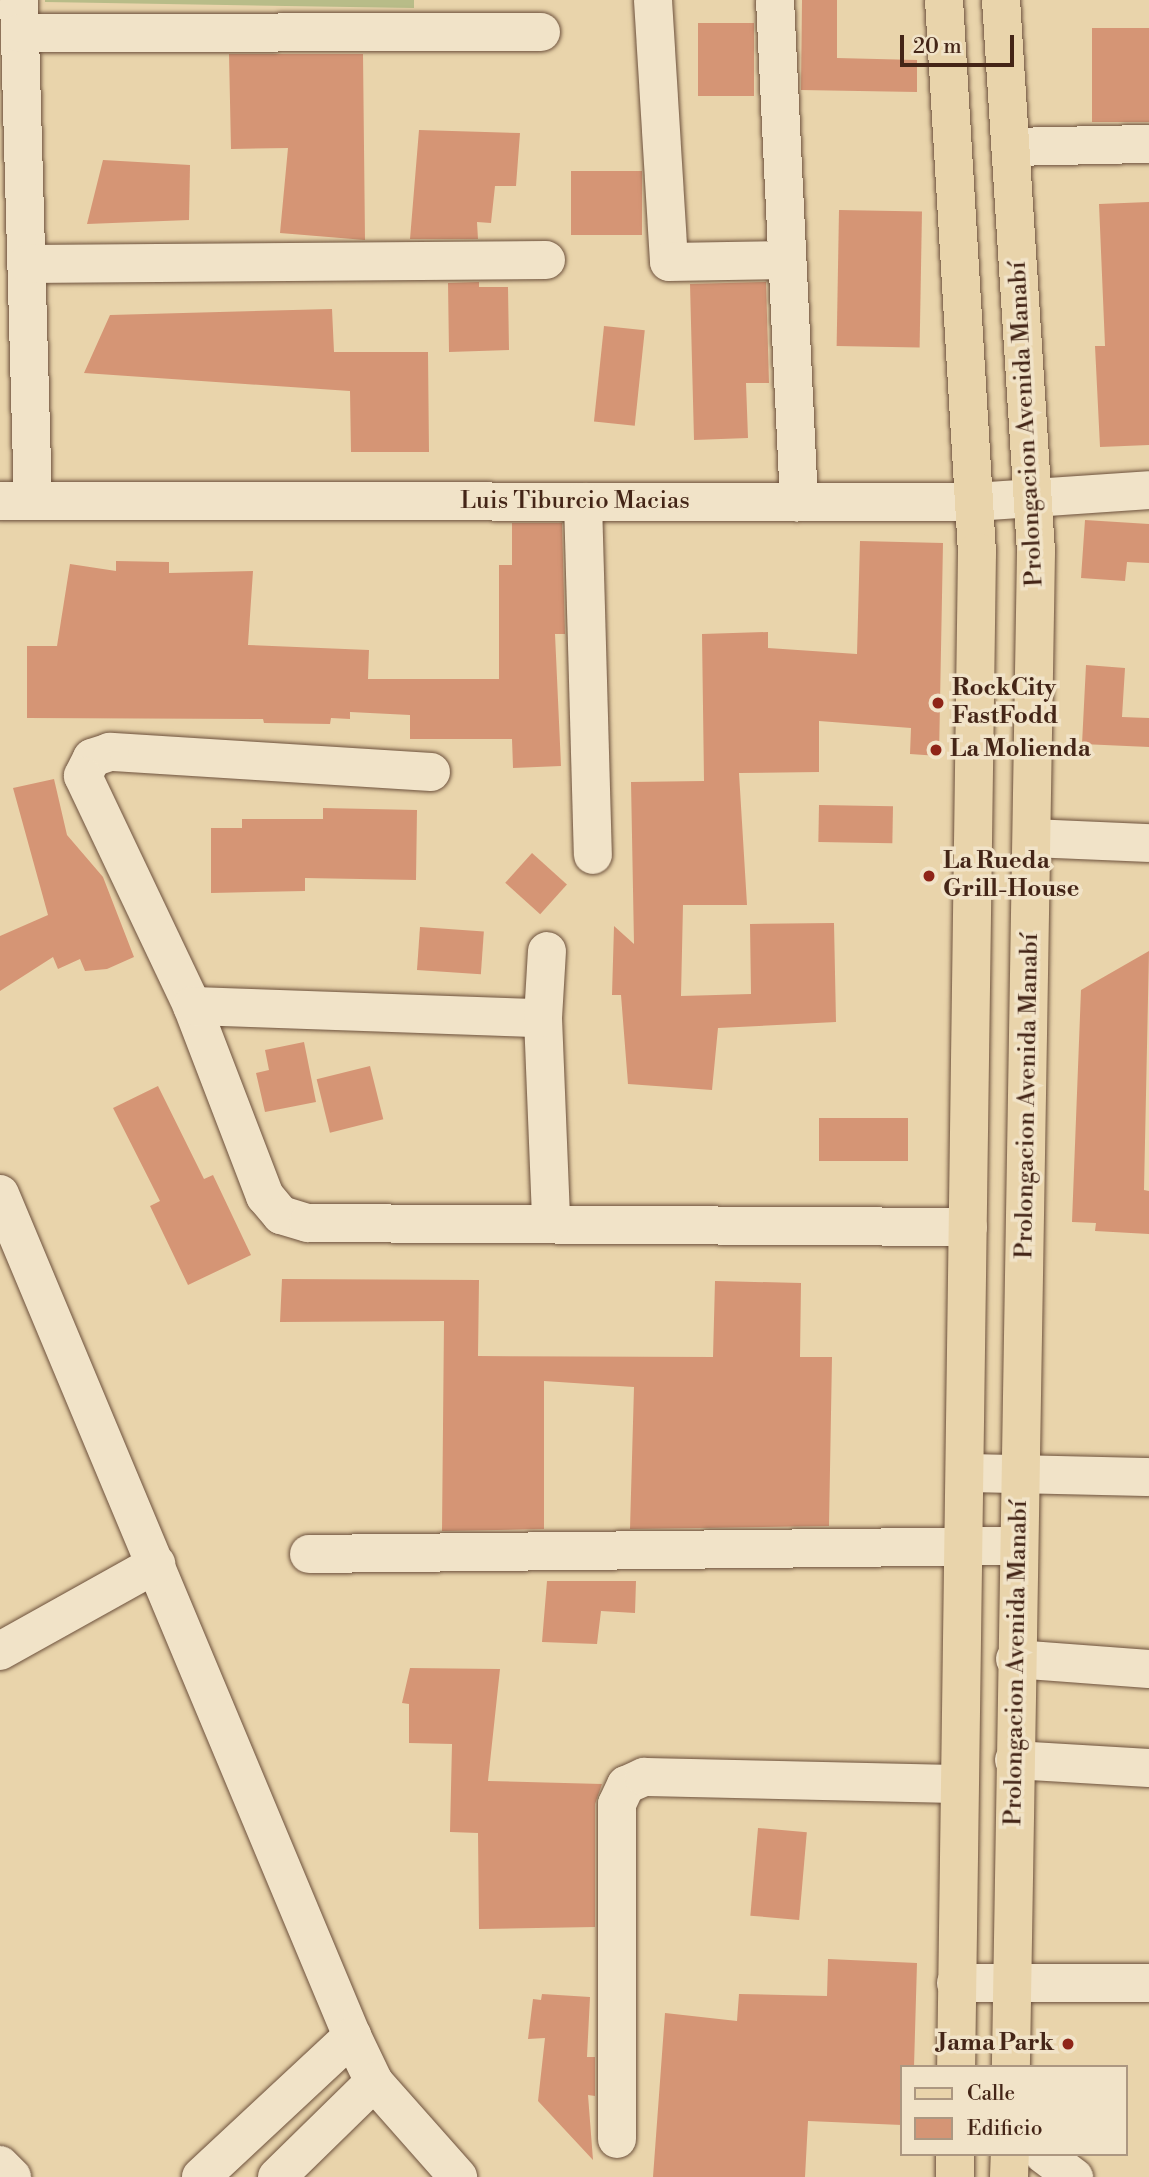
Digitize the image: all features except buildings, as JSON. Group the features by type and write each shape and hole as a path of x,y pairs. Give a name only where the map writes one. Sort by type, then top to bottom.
{"main road":[{"path":"944,0 975,502 966,1473 962,1546 956,2065"},
{"name":"Prolongacion Avenida Manabí","path":"1001,0 1035,499 1021,1472 1016,1546 1011,2065"},
{"path":"955,2156 955,2177"},
{"path":"1009,2177 1010,2156"}],"street":[{"path":"653,0 669,262 787,260"},
{"path":"775,0 799,502"},
{"path":"17,501 27,264 20,17 541,32"},
{"path":"1012,147 1149,144"},
{"path":"27,264 546,260"},
{"name":"Luis Tiburcio Macias","path":"17,501 975,502 1149,491"},
{"path":"583,502 593,855"},
{"path":"432,772 110,752 92,758 83,776 192,1006 265,1196 281,1216 308,1223 551,1221 968,1227"},
{"path":"1032,838 1149,843"},
{"path":"547,951 543,1018 551,1221"},
{"path":"192,1006 543,1018"},
{"path":"0,1194 352,2036 374,2082 458,2177"},
{"path":"966,1473 1021,1472 1149,1477"},
{"path":"309,1554 1016,1546"},
{"path":"0,1651 156,1564"},
{"path":"1015,1658 1149,1669"},
{"path":"1014,1760 1149,1768"},
{"path":"617,2139 617,1804 626,1785 643,1777 958,1784"},
{"path":"956,1983 1149,1983"},
{"path":"201,2177 352,2036"},
{"path":"277,2177 374,2082"},
{"path":"1046,2156 1073,2177"},
{"path":"0,2165 12,2177"}],"green space":[{"path":"414,0 414,8 45,2"}],"place":[{"name":"RockCity FastFodd","path":"938,703"},
{"name":"La Molienda","path":"936,750"},
{"name":"La Rueda Grill-House","path":"929,876"},
{"name":"Jama Park","path":"1068,2044"}]}
